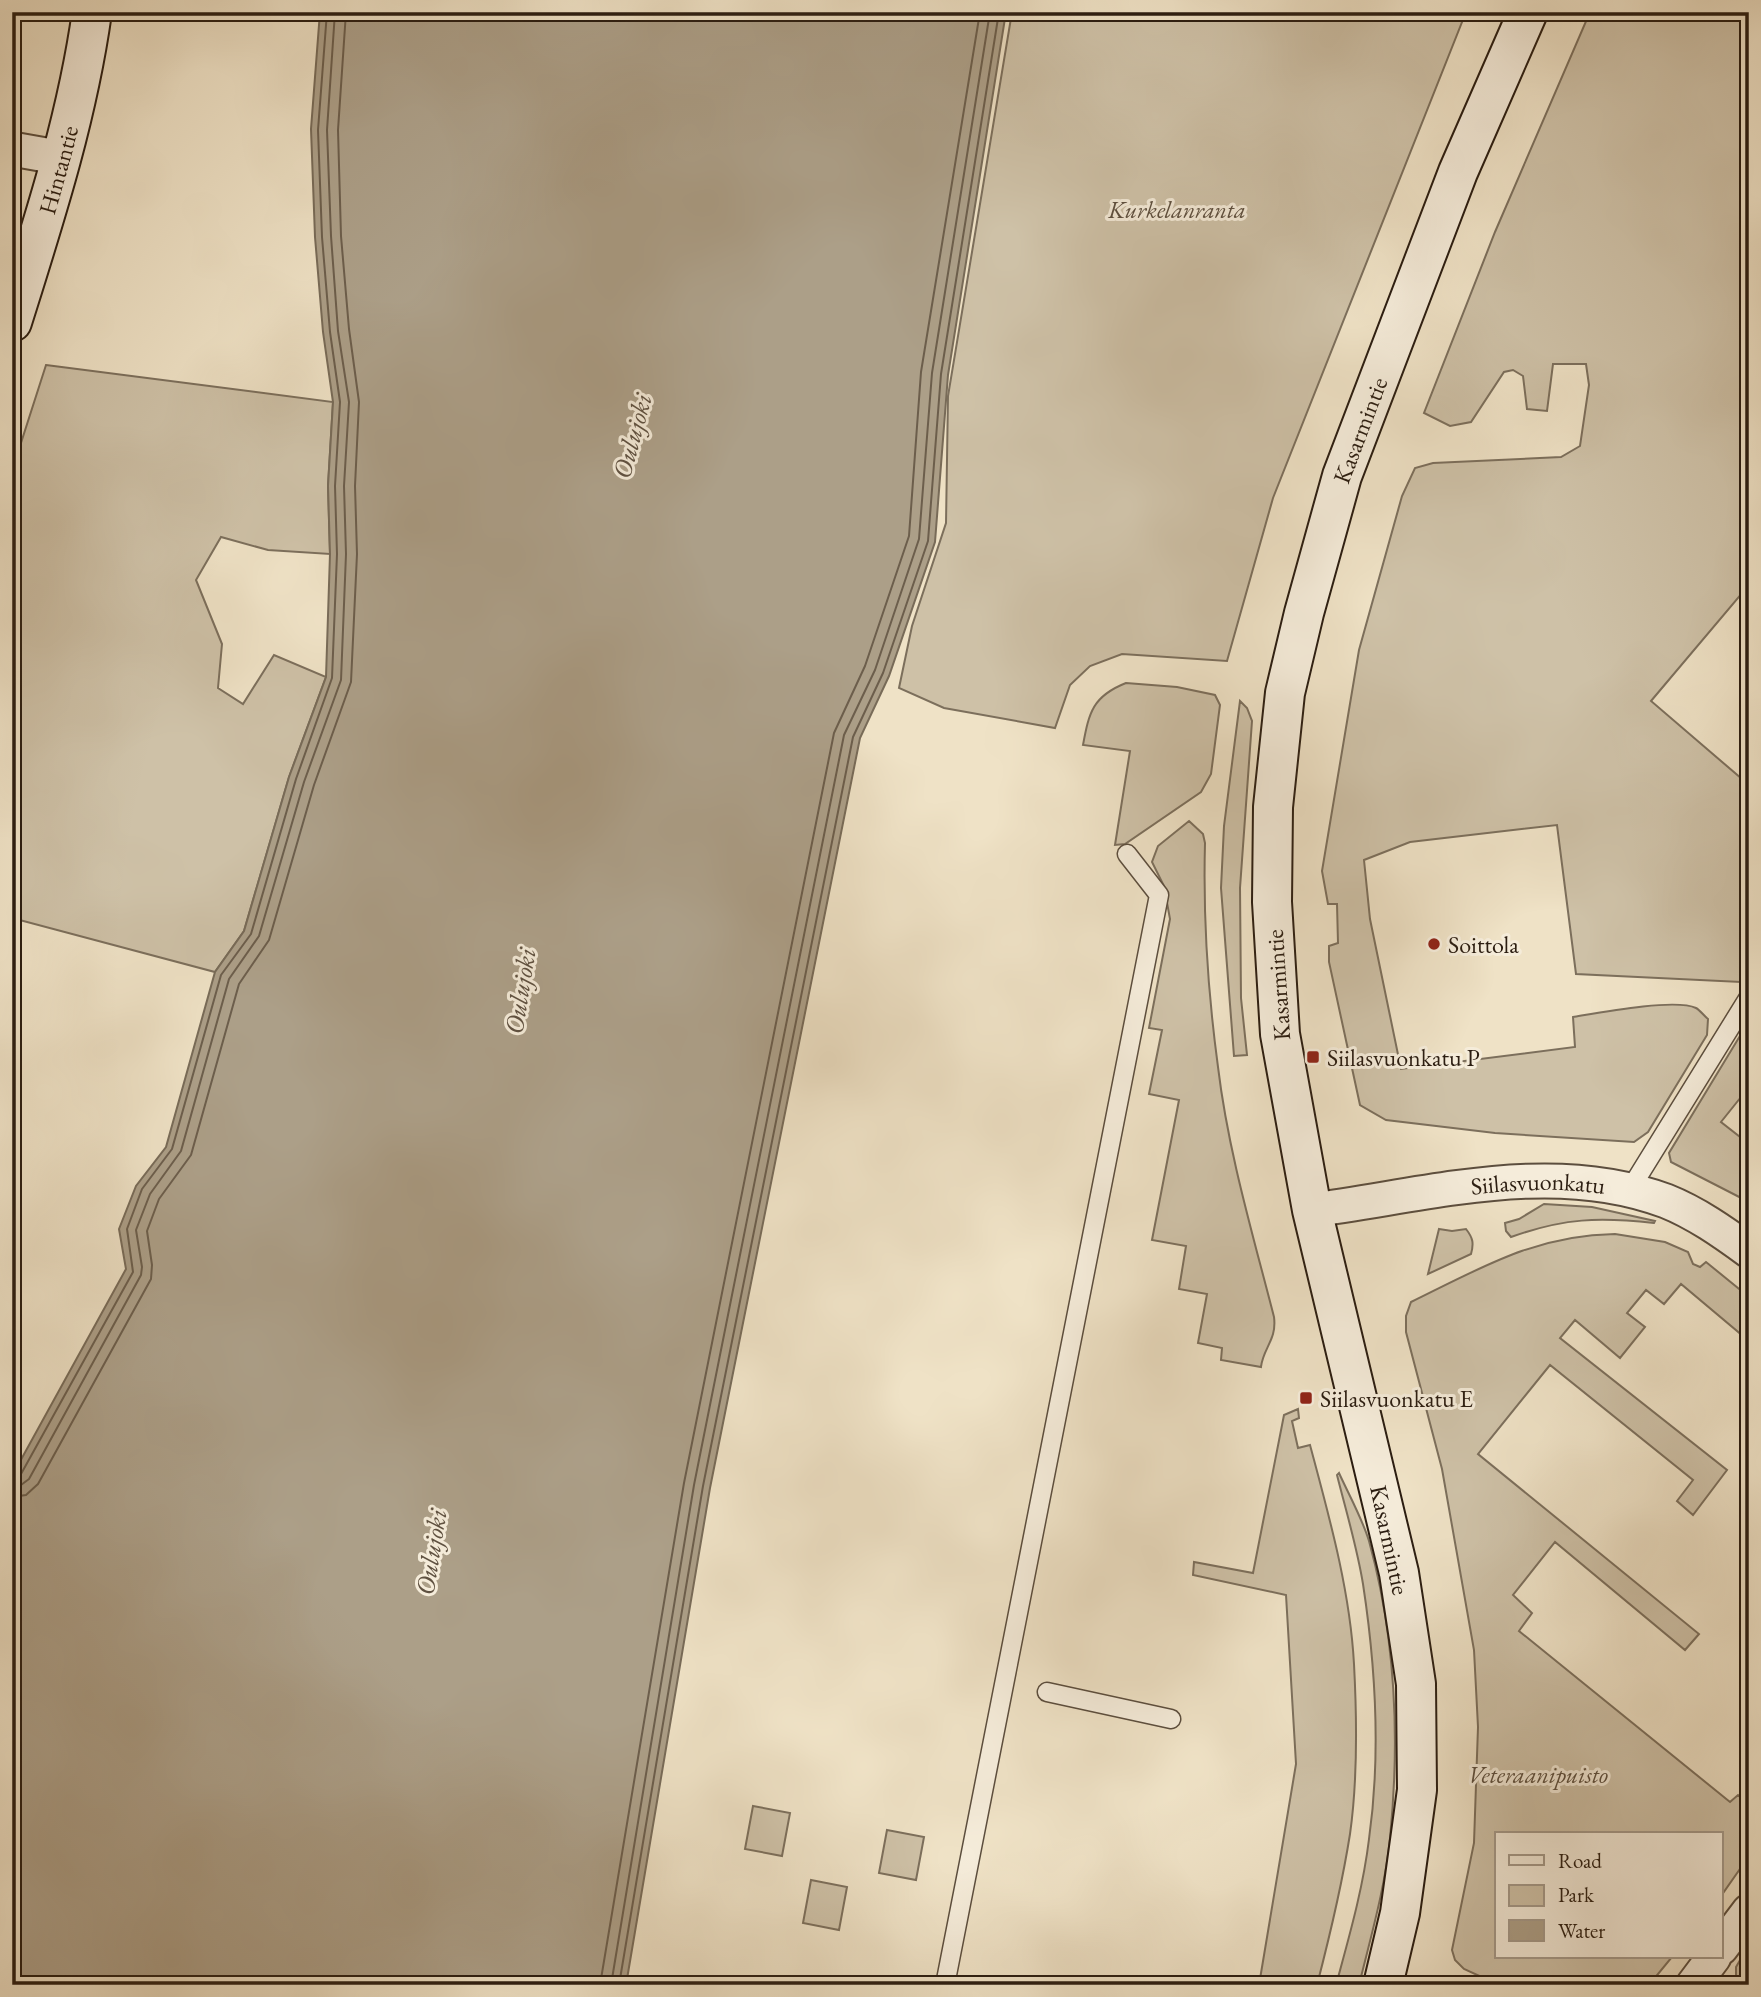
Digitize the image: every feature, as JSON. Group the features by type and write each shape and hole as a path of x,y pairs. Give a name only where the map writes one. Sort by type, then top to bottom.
{"street":[{"name":"Hintantie","path":"12,322 63,158 86,55 92,12"},
{"name":"Kasarmintie","path":"1383,1985 1400,1913 1417,1790 1416,1684 1399,1573 1312,1210 1280,1034 1272,902 1273,807 1285,693 1342,476 1458,172 1528,12"},
{"path":"12,149 63,158"},
{"name":"Siilasvuonkatu","path":"1312,1210 1380,1202 1438,1189 1545,1180 1578,1182 1629,1191 1667,1202 1689,1212 1749,1251"},
{"path":"1722,1947 1749,1911"},
{"path":"1693,1985 1713,1958"}],"lane":[{"path":"946,1985 1159,895 1127,854"},
{"path":"1629,1191 1749,997"},
{"path":"1047,1692 1171,1719"}],"green space":[{"name":"Kurkelanranta","path":"1012,12 1466,12 1273,498 1227,661 1122,654 1090,666 1070,685 1055,728 944,708 899,688 912,626 946,523 948,396"},
{"path":"1590,12 1749,12 1749,585 1651,701 1749,785 1749,969 1741,982 1576,974 1557,825 1410,842 1364,860 1370,919 1401,1069 1575,1047 1573,1017 1599,1012 1654,1005 1686,1005 1696,1008 1708,1019 1707,1035 1648,1132 1634,1142 1495,1133 1386,1120 1360,1105 1329,962 1329,946 1338,943 1337,904 1328,904 1322,871 1359,650 1402,496 1415,468 1433,463 1561,457 1580,446 1589,385 1586,364 1553,364 1547,411 1527,409 1523,376 1513,370 1504,372 1471,422 1450,426 1424,413 1495,232"},
{"path":"46,365 333,402 328,486 330,554 268,550 221,537 196,580 222,644 218,688 243,704 274,655 326,677 289,777 244,931 215,972 12,918 12,471"},
{"path":"1126,683 1177,687 1215,695 1220,705 1211,774 1201,792 1125,844 1115,845 1130,751 1083,745 1094,706 1106,694"},
{"path":"1240,701 1247,708 1252,721 1240,888 1241,998 1247,1055 1234,1056 1221,888 1224,826"},
{"path":"1189,821 1203,834 1205,843 1207,955 1222,1098 1242,1193 1274,1317 1274,1332 1261,1367 1221,1360 1222,1348 1198,1343 1207,1294 1179,1289 1186,1246 1152,1240 1179,1100 1149,1094 1162,1030 1149,1028 1170,919 1164,886 1152,862 1158,846"},
{"path":"1749,1021 1749,1087 1721,1122 1749,1144 1749,1202 1671,1162 1669,1153"},
{"path":"1544,1204 1592,1207 1655,1221 1582,1221 1548,1226 1511,1237 1506,1231 1505,1223 1519,1219"},
{"path":"1439,1229 1466,1229 1472,1241 1471,1254 1428,1274"},
{"name":"Veteraanipuisto","path":"1615,1234 1665,1242 1688,1252 1693,1264 1700,1267 1706,1262 1749,1297 1749,1341 1681,1284 1664,1304 1646,1290 1627,1313 1645,1327 1620,1358 1575,1320 1560,1338 1727,1470 1693,1515 1677,1501 1693,1480 1550,1365 1478,1454 1699,1634 1685,1650 1555,1542 1513,1595 1532,1613 1519,1631 1730,1802 1738,1795 1749,1805 1749,1856 1722,1895 1722,1832 1495,1832 1495,1958 1671,1958 1649,1985 1499,1985 1464,1969 1455,1960 1452,1950 1474,1843 1478,1727 1474,1650 1442,1469 1406,1332 1406,1316 1411,1302 1485,1266 1534,1247 1586,1236"},
{"path":"1298,1409 1299,1418 1292,1421 1298,1448 1310,1445 1338,1553 1352,1636 1356,1706 1354,1792 1343,1872 1317,1985 1259,1985 1296,1764 1286,1595 1193,1575 1194,1562 1253,1573 1284,1415"},
{"path":"1339,1473 1366,1532 1378,1578 1390,1652 1395,1726 1388,1857 1359,1985 1336,1985 1355,1913 1373,1807 1376,1743 1374,1680 1363,1584 1337,1475"},
{"path":"753,1806 790,1813 782,1856 745,1849"},
{"path":"887,1830 924,1837 916,1880 879,1873"},
{"path":"811,1880 847,1887 839,1930 803,1923"},
{"path":"1749,1945 1749,1985 1736,1985 1736,1967"}],"water":[{"name":"Oulujoki","path":"320,12 1006,12 948,375 935,542 889,676 860,738 710,1488 626,1985 12,1985 12,1476 126,1269 119,1229 136,1186 166,1147 215,972 244,931 289,777 326,677 330,554 328,486 333,402 323,332 315,237 311,129"}],"place":[{"name":"Soittola","path":"1434,944"},
{"name":"Siilasvuonkatu P","path":"1313,1057"},
{"name":"Siilasvuonkatu E","path":"1306,1398"}]}
